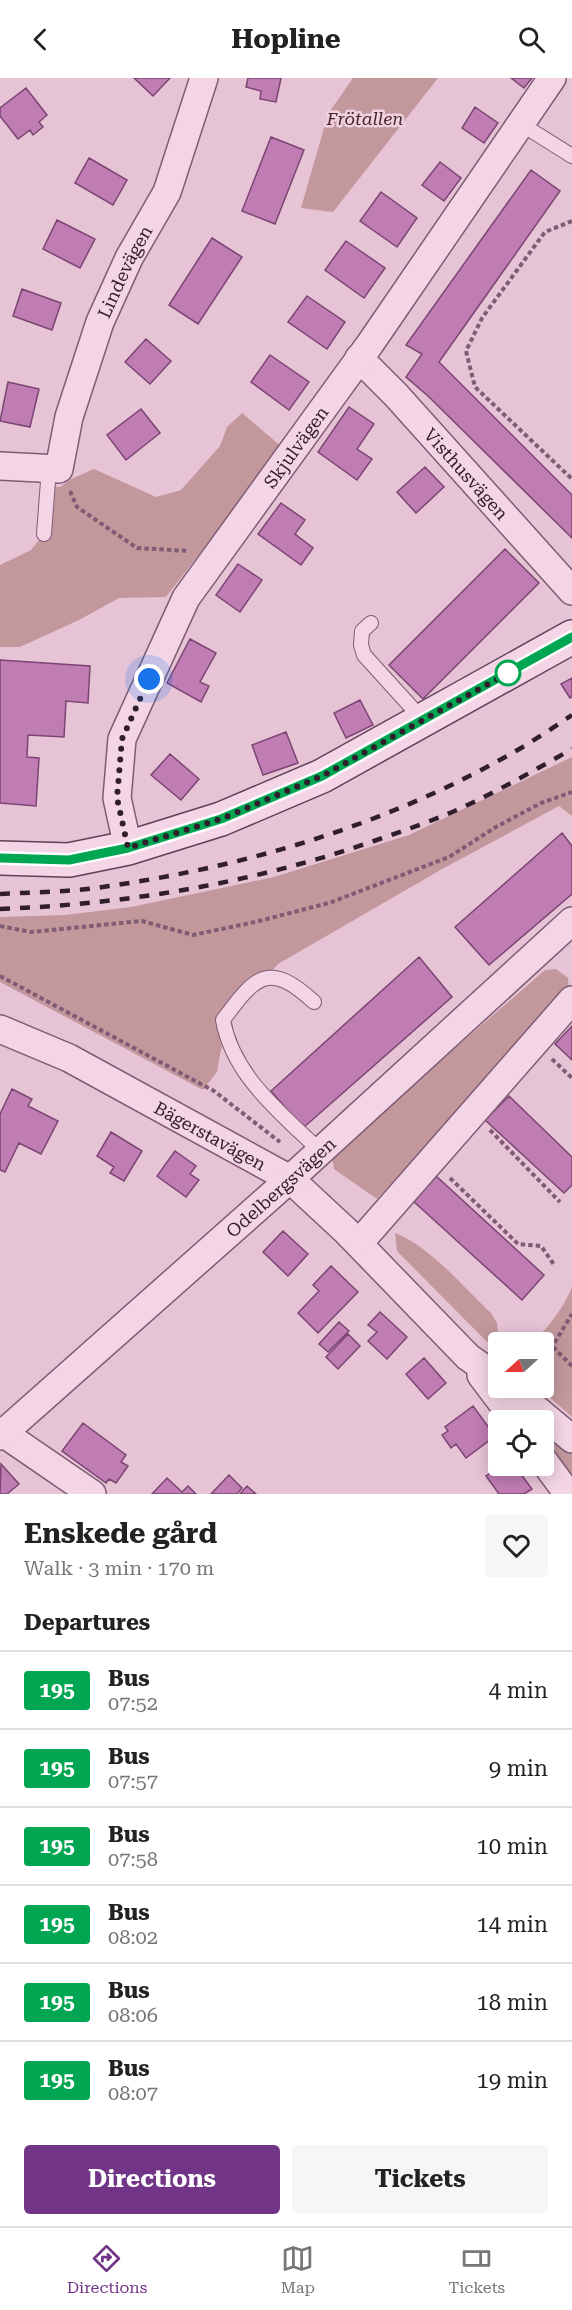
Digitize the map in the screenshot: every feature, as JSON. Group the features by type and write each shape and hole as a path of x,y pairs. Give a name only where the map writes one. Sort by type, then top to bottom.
{"street":[{"name":"Lindevägen","path":"54,469 100,322 129,258 167,192 204,78"},
{"name":"Skjulvägen","path":"128,848 117,798 122,739 186,598 359,358 552,78"},
{"name":"Visthusvägen","path":"359,358 404,403 572,591"},
{"path":"0,466 54,469"},
{"path":"0,858 69,860 128,848 221,819 322,776 572,637"},
{"name":"Odelbergsvägen","path":"1,1433 567,936"},
{"path":"359,1243 572,1000"},
{"name":"Bägerstavägen","path":"0,1029 306,1164 359,1243 468,1357 507,1410"},
{"name":"Bägerstavägen","path":"468,1357 488,1371"},
{"path":"523,1398 572,1439"},
{"path":"1,1433 92,1494"},
{"path":"554,1475 568,1494"}],"lane":[{"path":"521,123 572,156"},
{"path":"44,534 54,469"},
{"path":"371,623 362,632 361,645 364,655 423,721"},
{"path":"306,1164 235,1058 227,1040 223,1020 240,997 255,982 278,976 294,984 314,1002"}],"path":[{"path":"572,221 545,232 482,318 466,351 475,387 572,479"},
{"path":"54,469 77,507 137,548 220,551"},
{"path":"0,926 31,932 142,921 193,935 255,922 328,903 449,857 496,826 541,803 572,792"},
{"path":"0,976 214,1091 306,1164"},
{"path":"472,1112 560,1202"},
{"path":"420,1173 441,1169 518,1244 541,1246 555,1266"},
{"path":"554,1345 572,1314"},
{"path":"554,1348 572,1366"}],"green space":[{"name":"Frötallen","path":"353,78 438,78 333,212 301,208 328,114"},
{"path":"242,413 282,447 166,597 119,598 79,620 20,647 0,647 0,565 31,550 44,534 48,486 60,487 71,479 94,469 156,497 181,490 220,446 227,427"},
{"path":"572,757 572,816 559,806 444,868 278,964 226,1022 217,1072 203,1090 0,982 0,917 65,915 131,907 274,877 409,835"},
{"path":"556,969 568,978 569,994 474,1092 377,1199 334,1169 332,1158 362,1129 545,970"},
{"path":"395,1233 421,1248 458,1280 491,1313 497,1323 498,1332 488,1332 487,1342 397,1251"},
{"path":"572,1286 572,1417 550,1398 554,1398 554,1332 543,1332 562,1307"},
{"path":"554,1434 572,1450 572,1486 554,1461"}],"building":[{"path":"134,78 170,78 153,96"},
{"path":"248,78 281,78 276,102 260,99 261,91 246,87"},
{"path":"511,78 532,78 524,88"},
{"path":"26,88 47,115 39,122 43,127 33,135 30,130 18,139 0,116 0,108"},
{"path":"475,107 498,123 484,143 462,128"},
{"path":"271,137 304,150 275,224 242,211"},
{"path":"89,158 127,180 113,205 75,183"},
{"path":"440,162 461,178 444,201 422,185"},
{"path":"531,170 560,191 439,362 572,495 572,538 406,377 422,354 406,345"},
{"path":"381,192 417,218 397,247 360,221"},
{"path":"57,220 95,239 80,268 43,249"},
{"path":"212,238 242,257 198,324 169,305"},
{"path":"346,241 385,268 364,298 325,270"},
{"path":"22,289 61,303 52,330 13,316"},
{"path":"307,296 345,322 327,349 288,322"},
{"path":"146,339 171,361 150,384 125,362"},
{"path":"270,355 309,382 289,410 251,382"},
{"path":"8,382 39,389 30,427 0,421"},
{"path":"349,407 374,424 357,449 372,459 357,480 318,452"},
{"path":"141,409 160,433 126,460 107,435"},
{"path":"425,467 444,487 416,513 397,492"},
{"path":"281,503 305,520 295,534 313,548 301,565 258,534"},
{"path":"505,549 539,583 423,699 389,665"},
{"path":"238,564 262,580 240,612 216,595"},
{"path":"190,639 216,653 200,682 209,686 201,702 167,683"},
{"path":"0,660 90,666 88,703 66,701 64,737 28,735 27,757 39,758 36,806 0,803"},
{"path":"572,678 572,697 570,698 561,684"},
{"path":"360,700 373,725 346,738 334,713"},
{"path":"286,732 298,763 263,775 252,745"},
{"path":"170,754 199,779 181,800 151,775"},
{"path":"562,833 572,846 572,894 489,965 455,927"},
{"path":"419,957 452,997 303,1128 271,1091"},
{"path":"572,1026 572,1060 555,1044"},
{"path":"12,1089 32,1099 28,1106 58,1121 41,1154 19,1143 5,1172 0,1170 0,1114"},
{"path":"509,1096 572,1157 572,1185 564,1193 485,1120"},
{"path":"111,1132 142,1151 124,1181 110,1173 114,1167 97,1156"},
{"path":"175,1151 196,1166 190,1174 199,1180 186,1197 157,1176"},
{"path":"435,1175 544,1275 522,1300 412,1200"},
{"path":"283,1231 308,1254 288,1276 263,1252"},
{"path":"331,1266 358,1292 318,1333 298,1313 319,1291 313,1285"},
{"path":"380,1312 407,1337 387,1359 368,1341 377,1332 368,1325"},
{"path":"339,1322 349,1331 328,1352 319,1344"},
{"path":"348,1334 360,1346 338,1369 326,1357"},
{"path":"424,1358 446,1383 428,1399 406,1374"},
{"path":"473,1406 488,1426 488,1441 466,1458 456,1444 451,1448 442,1435 448,1431 445,1427"},
{"path":"83,1423 126,1455 121,1462 128,1466 116,1483 109,1479 106,1483 62,1451"},
{"path":"1,1464 19,1484 7,1494 0,1494"},
{"path":"229,1475 242,1488 237,1494 211,1494"},
{"path":"486,1476 522,1476 532,1489 524,1494 499,1494"},
{"path":"167,1478 182,1492 188,1486 196,1494 152,1494"},
{"path":"247,1486 256,1494 240,1494"}],"railway":[{"path":"0,894 82,890 161,878 213,867 314,839 412,803 460,781 515,751 572,715"},
{"path":"0,909 143,896 190,889 283,869 374,841 449,813 502,788 572,749"}],"bus line":[{"name":"195","path":"0,858 69,860 128,848 221,819 322,776 572,637"}],"route":[{"path":"149,679 122,739 117,798 128,848 221,819 322,776 508,673"}]}
